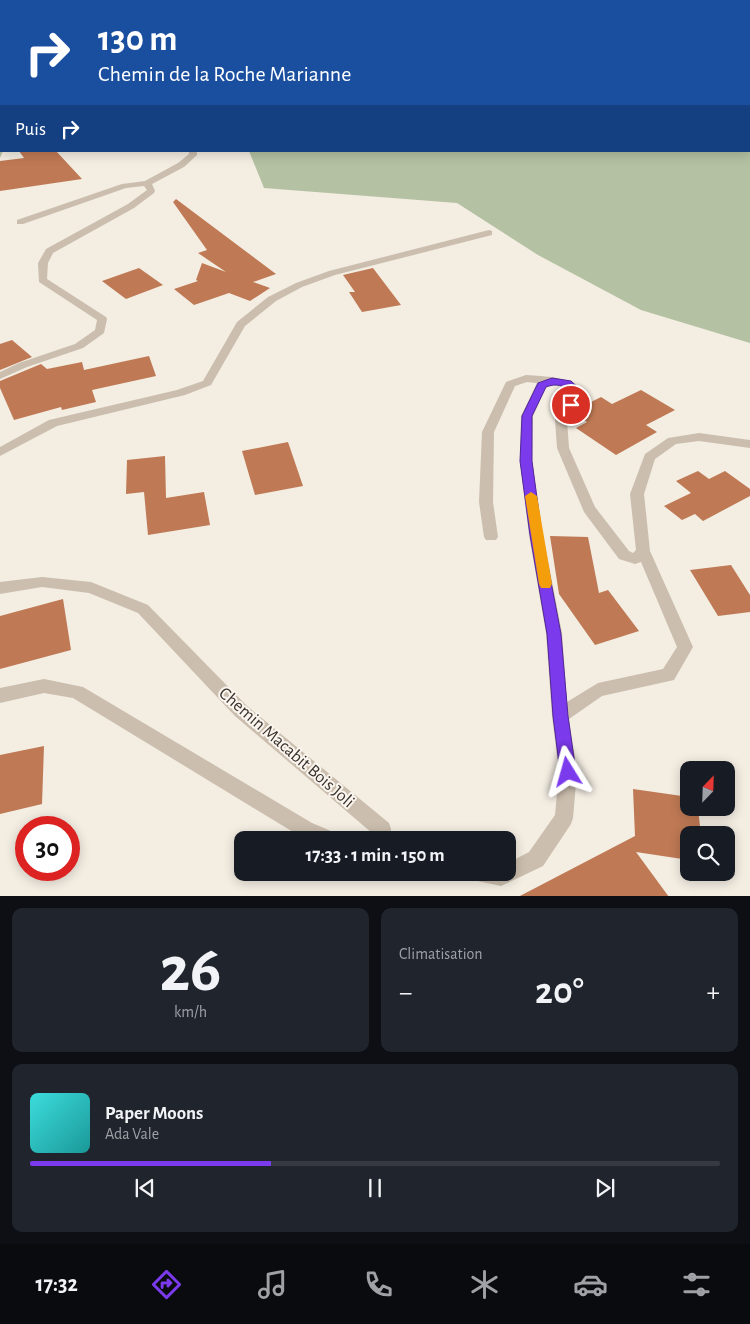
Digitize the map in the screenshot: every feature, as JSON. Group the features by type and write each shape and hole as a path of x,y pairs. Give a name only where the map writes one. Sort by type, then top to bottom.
{"street":[{"path":"20,222 125,186 147,183 181,165 193,152"},
{"path":"0,376 79,346 100,331 102,319 42,280 43,262 49,251 131,206 151,191 147,183"},
{"path":"0,452 53,424 181,393 207,383 241,324 272,298 299,285 332,273 489,233"},
{"path":"491,537 486,502 488,432 510,384 526,378 568,383 577,392 561,420 563,448 589,509 624,555 635,559 643,551"},
{"path":"516,869 536,859 564,818 568,772 560,716 554,634 536,535 526,461 527,416 541,385 552,381"},
{"path":"560,716 598,690 668,675 685,647 643,551 637,494 649,457 672,441 698,437 750,444"},
{"name":"Chemin Macabit Bois Joli","path":"0,588 42,582 90,588 143,609 241,711 382,829 382,831"},
{"path":"0,696 44,686 77,692 310,831"}],"green space":[{"path":"249,152 750,152 750,343 641,310 538,255 457,203 264,188"}],"building":[{"path":"20,152 57,152 82,179 0,191 0,161 24,158"},
{"path":"176,199 276,274 253,282 270,288 250,301 229,293 194,305 174,289 198,281 196,280 202,263 226,272 198,253 207,250 173,202"},
{"path":"139,268 163,285 126,299 102,281"},
{"path":"373,268 401,305 362,312 349,292 355,292 343,275"},
{"path":"12,340 32,357 0,370 0,344"},
{"path":"149,356 156,376 92,390 96,402 62,410 61,407 14,420 0,388 0,381 41,364 47,369 82,362 84,370"},
{"path":"641,390 675,410 646,425 657,432 616,455 576,428 587,422 573,413 575,410 601,397 612,404"},
{"path":"288,442 303,486 255,495 242,451"},
{"path":"165,456 166,498 204,492 210,525 148,535 144,492 126,494 127,460"},
{"path":"698,471 709,479 725,471 750,489 750,496 703,521 695,514 682,520 664,506 691,493 676,481"},
{"path":"550,536 588,537 599,593 608,590 639,631 595,645 559,594"},
{"path":"731,565 750,595 750,612 718,616 690,570"},
{"path":"63,599 71,650 0,669 0,616"},
{"path":"44,746 42,804 0,814 0,755"},
{"path":"633,789 680,796 680,816 699,816 700,826 680,826 680,859 636,852 668,896 520,896 635,836"}],"slow traffic":[{"path":"531,496 545,584"}],"route":[{"path":"568,772 560,716 554,634 536,535 526,461 527,416 541,385 552,381 568,383 577,392 571,405"}]}
